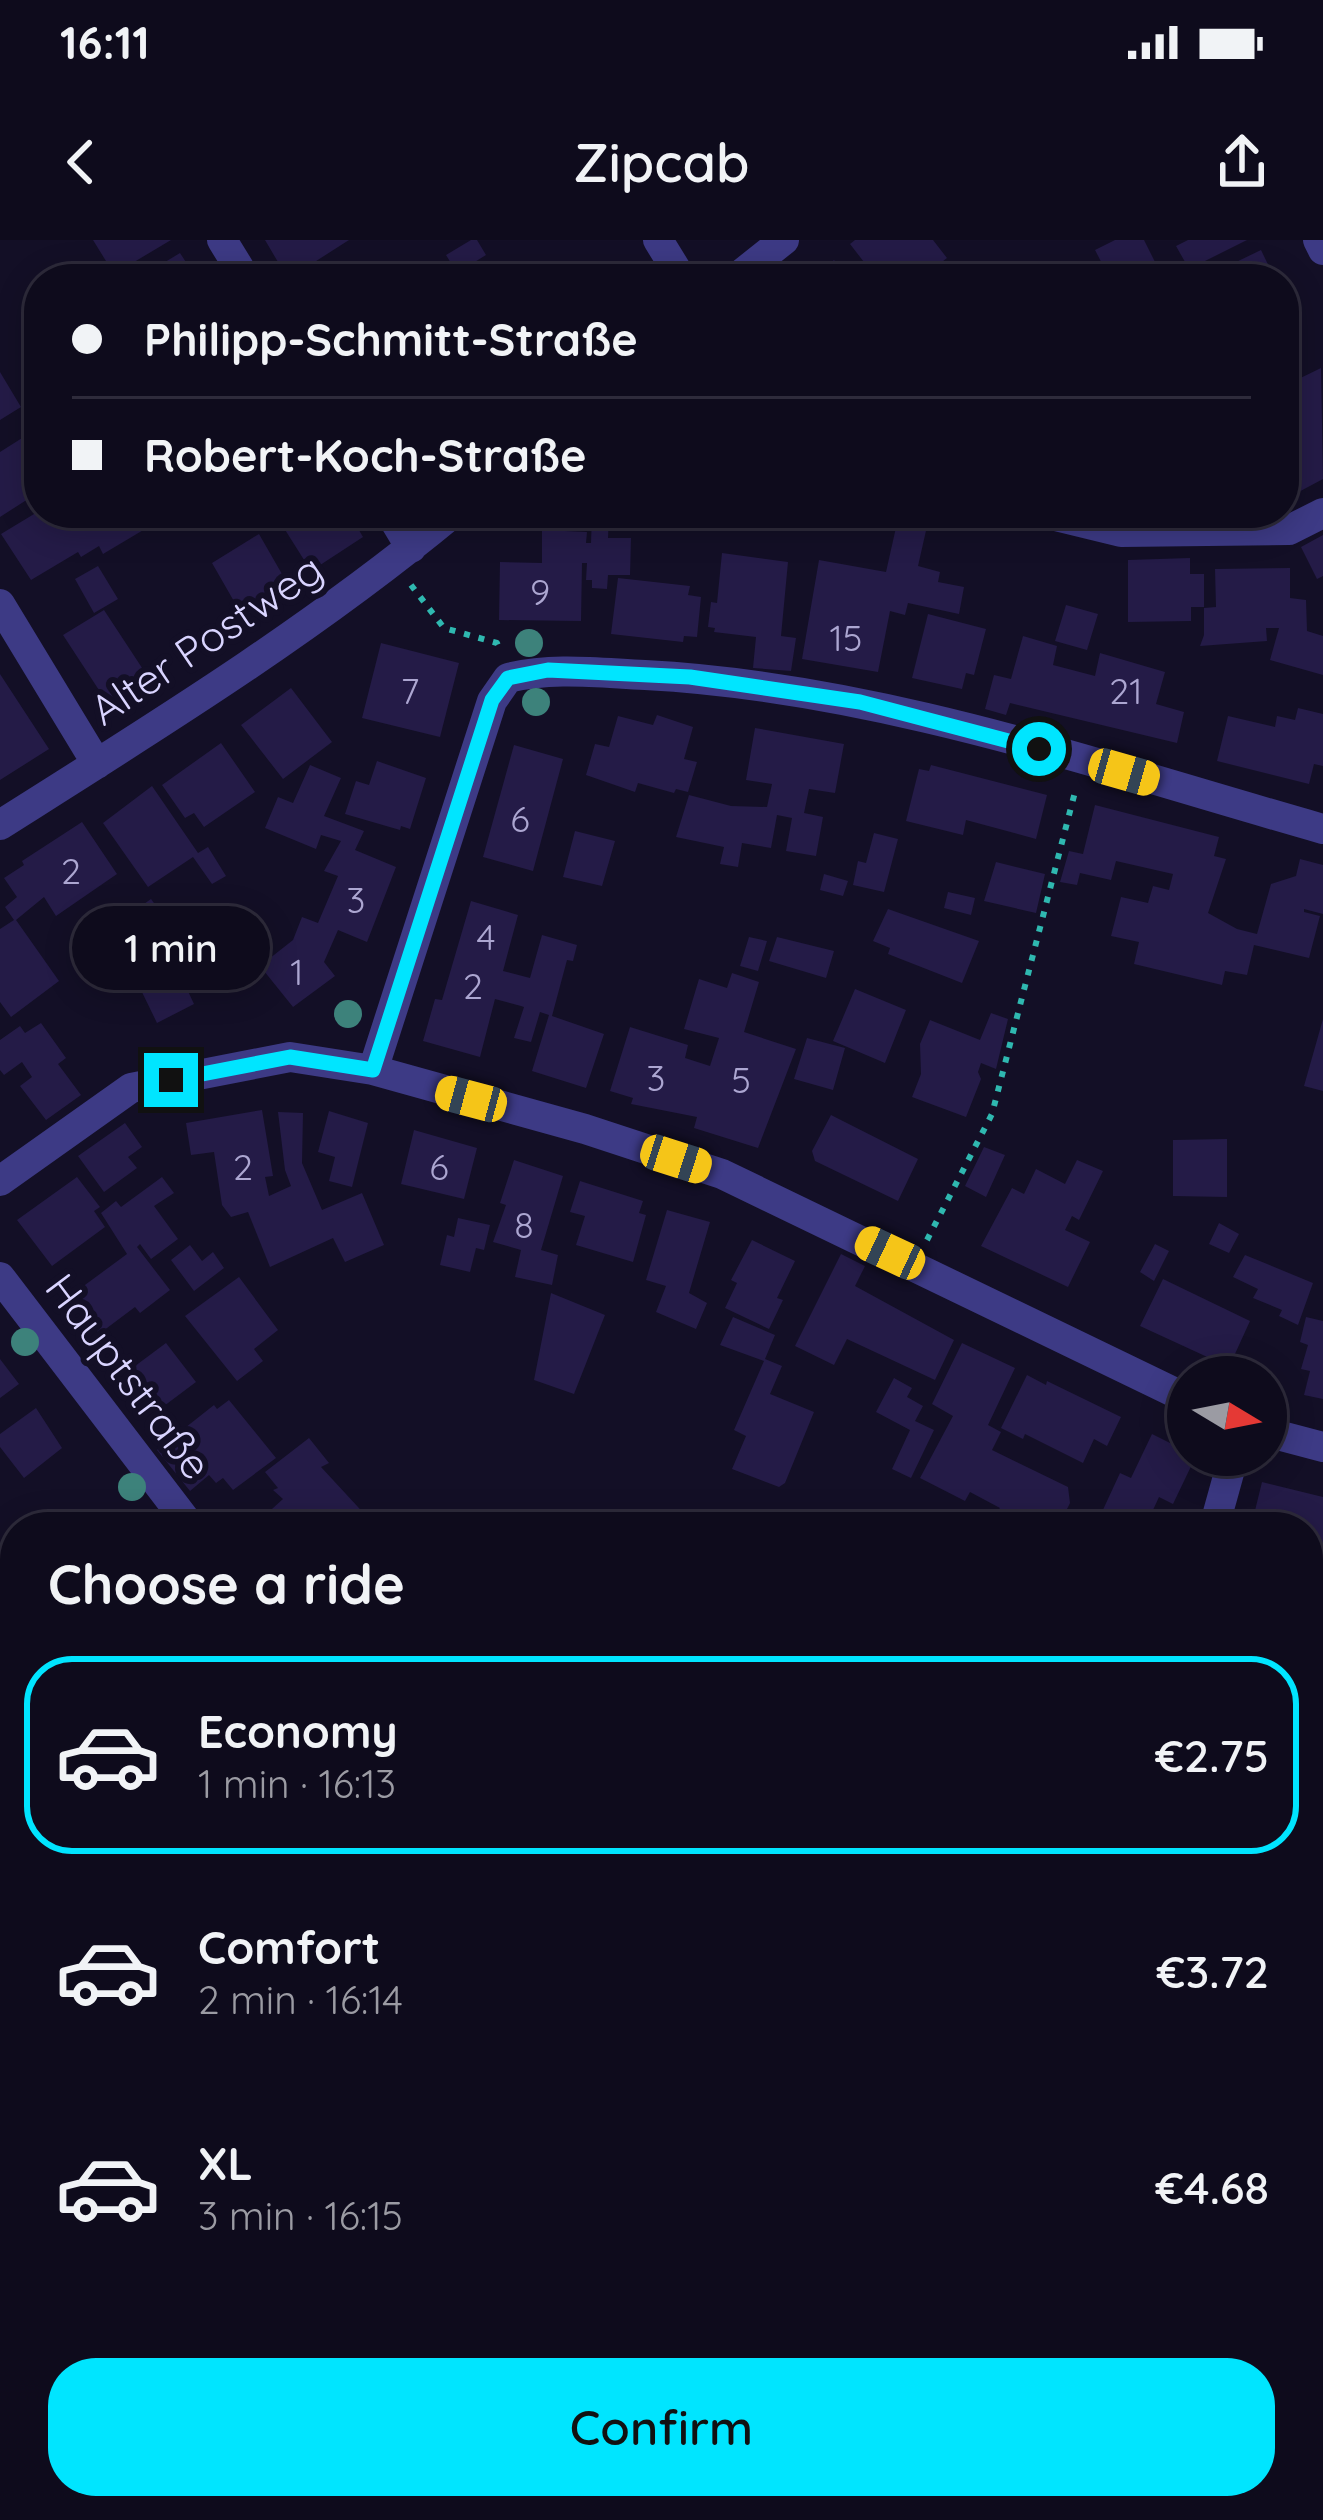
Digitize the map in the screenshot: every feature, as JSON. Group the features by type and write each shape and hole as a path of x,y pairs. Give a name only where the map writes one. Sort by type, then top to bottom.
{"street":[{"path":"754,264 784,240"},
{"path":"1318,240 1323,250"},
{"path":"394,528 402,555"},
{"name":"Alter Postweg","path":"0,825 252,662 435,528"},
{"path":"1105,528 1121,532 1293,528"},
{"path":"0,604 97,764"},
{"path":"373,1070 492,700 508,678 548,670 690,677 860,702 1323,829"},
{"path":"0,1181 131,1088 290,1057 373,1070 585,1129 722,1174 1167,1389"},
{"name":"Hauptstraße","path":"0,1276 179,1512"},
{"path":"1287,1438 1323,1447"},
{"path":"1218,1512 1228,1476"}],"path":[{"path":"402,555 444,628 497,643"},
{"path":"915,1265 992,1114 1084,761"}],"building":[{"path":"93,240 171,240 131,264 108,264"},
{"path":"265,240 349,240 311,264 279,264"},
{"path":"477,240 486,255 472,264 452,264 446,255"},
{"path":"855,240 933,240 947,258 939,264 865,264 850,244"},
{"path":"1115,240 1144,240 1156,264 1102,264 1095,250"},
{"path":"1188,240 1247,240 1199,264 1186,264 1176,246"},
{"path":"1261,250 1268,264 1232,264"},
{"path":"180,253 187,264 162,264"},
{"path":"1321,368 1323,479 1299,492 1299,379"},
{"path":"0,372 21,407 0,420"},
{"path":"24,437 24,502 0,517 0,452"},
{"path":"24,520 24,528 145,529 103,554 99,546 81,557 78,552 31,580 1,534"},
{"path":"284,528 358,528 363,537 311,571"},
{"path":"552,528 587,532 586,543 591,543 592,528 608,528 608,538 631,538 630,575 608,575 607,589 592,588 592,580 586,580 587,563 582,563 581,621 499,620 500,562 542,563 542,531 555,531"},
{"path":"896,528 927,528 918,566 940,572 938,582 964,587 959,614 908,603 905,615 890,611 878,672 802,659 819,560 886,572"},
{"path":"259,534 290,588 243,617 212,563"},
{"path":"1323,535 1323,576 1317,579 1301,547"},
{"path":"722,553 788,562 781,636 796,638 791,671 753,668 756,637 714,632 715,628 708,627 711,602 717,603"},
{"path":"1190,558 1190,574 1204,574 1204,607 1191,607 1191,621 1128,622 1128,560"},
{"path":"98,566 118,599 94,613 75,579"},
{"path":"1290,568 1290,598 1306,600 1307,631 1323,636 1323,675 1270,660 1279,628 1266,628 1267,641 1200,646 1204,608 1216,607 1215,569"},
{"path":"618,578 690,586 688,595 701,597 697,637 684,636 683,642 611,634"},
{"path":"1066,605 1098,614 1087,650 1055,641"},
{"path":"104,610 150,680 110,707 63,635"},
{"path":"928,614 986,629 974,675 966,673 962,689 912,678"},
{"path":"1023,636 1057,646 1053,665 1095,676 1100,653 1165,672 1156,704 1184,712 1177,743 1010,703 1006,715 985,709 994,675 1011,679"},
{"path":"381,643 459,663 440,737 362,718"},
{"path":"0,674 49,749 0,780"},
{"path":"291,688 332,742 283,779 241,725"},
{"path":"1298,708 1323,714 1323,766 1314,764 1309,784 1217,761 1228,716 1275,727 1277,716 1295,720"},
{"path":"657,715 693,727 684,759 697,762 688,792 638,783 635,792 586,775 595,744 609,747 618,716 653,725"},
{"path":"755,728 844,744 835,793 809,789 804,813 823,817 816,856 786,851 792,818 777,815 771,848 742,843 738,867 720,864 724,847 676,837 689,795 731,806 767,807 772,784 746,780"},
{"path":"221,743 255,792 204,827 194,813 185,818 162,785"},
{"path":"514,745 563,759 533,871 483,857"},
{"path":"377,761 426,778 410,829 345,814 356,781 369,785"},
{"path":"310,765 341,778 324,816 364,831 355,850 396,867 367,942 338,930 324,962 335,976 293,1007 260,966 293,940 302,917 318,923 338,876 324,871 341,841 321,835 316,849 265,828 278,797 293,803"},
{"path":"931,765 1047,795 1036,839 966,820 963,835 906,821 919,769 929,771"},
{"path":"152,786 198,853 208,847 226,876 212,884 193,857 148,887 103,823"},
{"path":"1095,805 1219,837 1214,856 1226,859 1208,913 1237,929 1257,934 1271,884 1296,876 1300,859 1323,865 1323,914 1304,909 1320,916 1309,958 1254,945 1247,975 1225,971 1222,985 1134,964 1139,942 1111,936 1121,897 1148,903 1153,886 1169,890 1173,874 1116,861 1111,880 1080,873 1077,885 1060,882 1069,851 1083,854"},
{"path":"82,822 117,874 56,916 44,897 16,920 59,981 11,1017 0,1002 0,929 14,920 5,907 17,897 4,878"},
{"path":"575,831 615,841 602,886 563,877"},
{"path":"874,833 898,839 884,892 853,885 858,861 866,863"},
{"path":"996,862 1045,874 1036,913 984,901"},
{"path":"824,874 848,881 843,896 820,890"},
{"path":"948,892 975,898 971,915 944,908"},
{"path":"151,899 173,929 154,942 134,911"},
{"path":"471,901 518,915 503,971 530,978 542,935 577,945 573,961 567,960 552,1016 604,1034 586,1088 532,1071 549,1015 540,1012 531,1042 514,1038 521,1006 495,999 480,1057 423,1041 435,999 442,1000"},
{"path":"888,909 979,941 962,983 888,954 890,948 873,941"},
{"path":"205,916 232,955 225,961 236,975 215,991 176,936"},
{"path":"749,937 767,941 758,971 740,966"},
{"path":"777,937 834,951 826,978 769,961"},
{"path":"178,970 194,1004 157,1023 140,988"},
{"path":"732,973 759,982 744,1032 796,1049 758,1148 694,1128 697,1117 631,1104 633,1098 610,1091 630,1027 688,1045 685,1058 710,1066 719,1038 684,1029 699,979 727,988"},
{"path":"855,989 906,1010 885,1063 833,1041"},
{"path":"991,1013 1008,1019 996,1069 981,1063 981,1079 966,1117 912,1097 921,1074 920,1044 930,1020 980,1040"},
{"path":"1323,1019 1323,1091 1304,1086"},
{"path":"41,1023 66,1058 58,1064 81,1095 46,1120 20,1086 32,1077 22,1062 4,1075 0,1070 0,1040 20,1026 25,1033"},
{"path":"807,1038 845,1048 833,1090 794,1079"},
{"path":"262,1110 273,1176 265,1177 269,1196 291,1186 278,1112 303,1113 302,1163 322,1210 362,1193 384,1245 345,1262 333,1238 270,1267 248,1212 231,1217 222,1205 214,1152 191,1155 186,1123"},
{"path":"329,1111 368,1123 352,1187 329,1181 335,1157 318,1152"},
{"path":"831,1115 918,1159 898,1201 815,1161 812,1151"},
{"path":"125,1123 142,1147 128,1157 137,1168 104,1192 78,1156"},
{"path":"414,1130 477,1148 464,1199 401,1184"},
{"path":"1227,1139 1227,1197 1173,1196 1173,1140"},
{"path":"984,1147 1005,1155 986,1197 965,1186"},
{"path":"514,1160 563,1176 541,1250 558,1255 552,1285 515,1277 521,1250 493,1242"},
{"path":"1077,1160 1103,1171 1079,1220 1072,1216 1065,1230 1090,1242 1068,1287 981,1246 1012,1188 1024,1194 1036,1169 1065,1184"},
{"path":"77,1177 100,1207 94,1211 105,1227 52,1266 17,1220"},
{"path":"162,1177 174,1193 154,1206 178,1239 151,1259 140,1244 137,1247 170,1290 140,1313 135,1307 99,1334 70,1296 127,1254 101,1213 116,1201 121,1207"},
{"path":"580,1181 643,1201 639,1213 646,1215 633,1262 576,1245 585,1216 570,1212"},
{"path":"667,1210 710,1222 689,1293 707,1303 696,1329 656,1312 666,1286 646,1280"},
{"path":"458,1218 490,1225 484,1250 476,1248 470,1272 440,1265 447,1235 454,1237"},
{"path":"1219,1223 1239,1234 1229,1253 1209,1244"},
{"path":"752,1240 795,1261 769,1329 725,1308 737,1283 731,1280"},
{"path":"1155,1244 1169,1251 1154,1281 1140,1272"},
{"path":"190,1245 202,1261 213,1252 224,1268 194,1291 171,1260"},
{"path":"841,1254 865,1266 855,1286 954,1340 935,1380 847,1339 834,1365 795,1346"},
{"path":"1245,1255 1313,1283 1298,1325 1279,1316 1282,1310 1253,1298 1258,1289 1233,1277"},
{"path":"239,1277 278,1330 254,1349 263,1361 237,1381 185,1316"},
{"path":"1163,1279 1250,1321 1234,1356 1205,1356 1140,1326"},
{"path":"551,1293 605,1315 574,1394 534,1380"},
{"path":"733,1317 775,1335 765,1359 782,1366 770,1394 814,1412 785,1483 779,1487 732,1469 746,1436 734,1430 764,1361 720,1345"},
{"path":"1306,1317 1323,1321 1323,1399 1304,1395 1310,1371 1301,1369 1308,1345 1300,1342"},
{"path":"166,1343 196,1382 156,1412 127,1372"},
{"path":"962,1343 1015,1368 988,1425 1001,1432 992,1450 1068,1487 1066,1512 997,1512 1000,1508 970,1492 965,1501 920,1478 953,1416 932,1404"},
{"path":"0,1359 19,1384 0,1398"},
{"path":"1027,1375 1121,1417 1107,1446 1094,1439 1083,1463 1025,1434 1023,1439 1001,1428"},
{"path":"894,1378 912,1388 907,1397 923,1406 915,1421 934,1430 911,1478 892,1469 910,1430 876,1412"},
{"path":"229,1400 276,1458 233,1490 223,1478 216,1483 209,1475 190,1491 157,1450 214,1405 217,1409"},
{"path":"36,1408 62,1448 24,1478 0,1447 0,1434"},
{"path":"1152,1434 1167,1442 1167,1476 1186,1476 1173,1504 1159,1497 1153,1510 1157,1512 1102,1512 1120,1473 1131,1478"},
{"path":"309,1438 329,1463 321,1467 363,1512 269,1512 283,1499 265,1472"},
{"path":"1262,1482 1323,1497 1323,1512 1255,1512"}],"route":[{"path":"171,1080 290,1057 373,1070 492,700 508,678 548,670 690,677 860,702 1039,749"}]}
